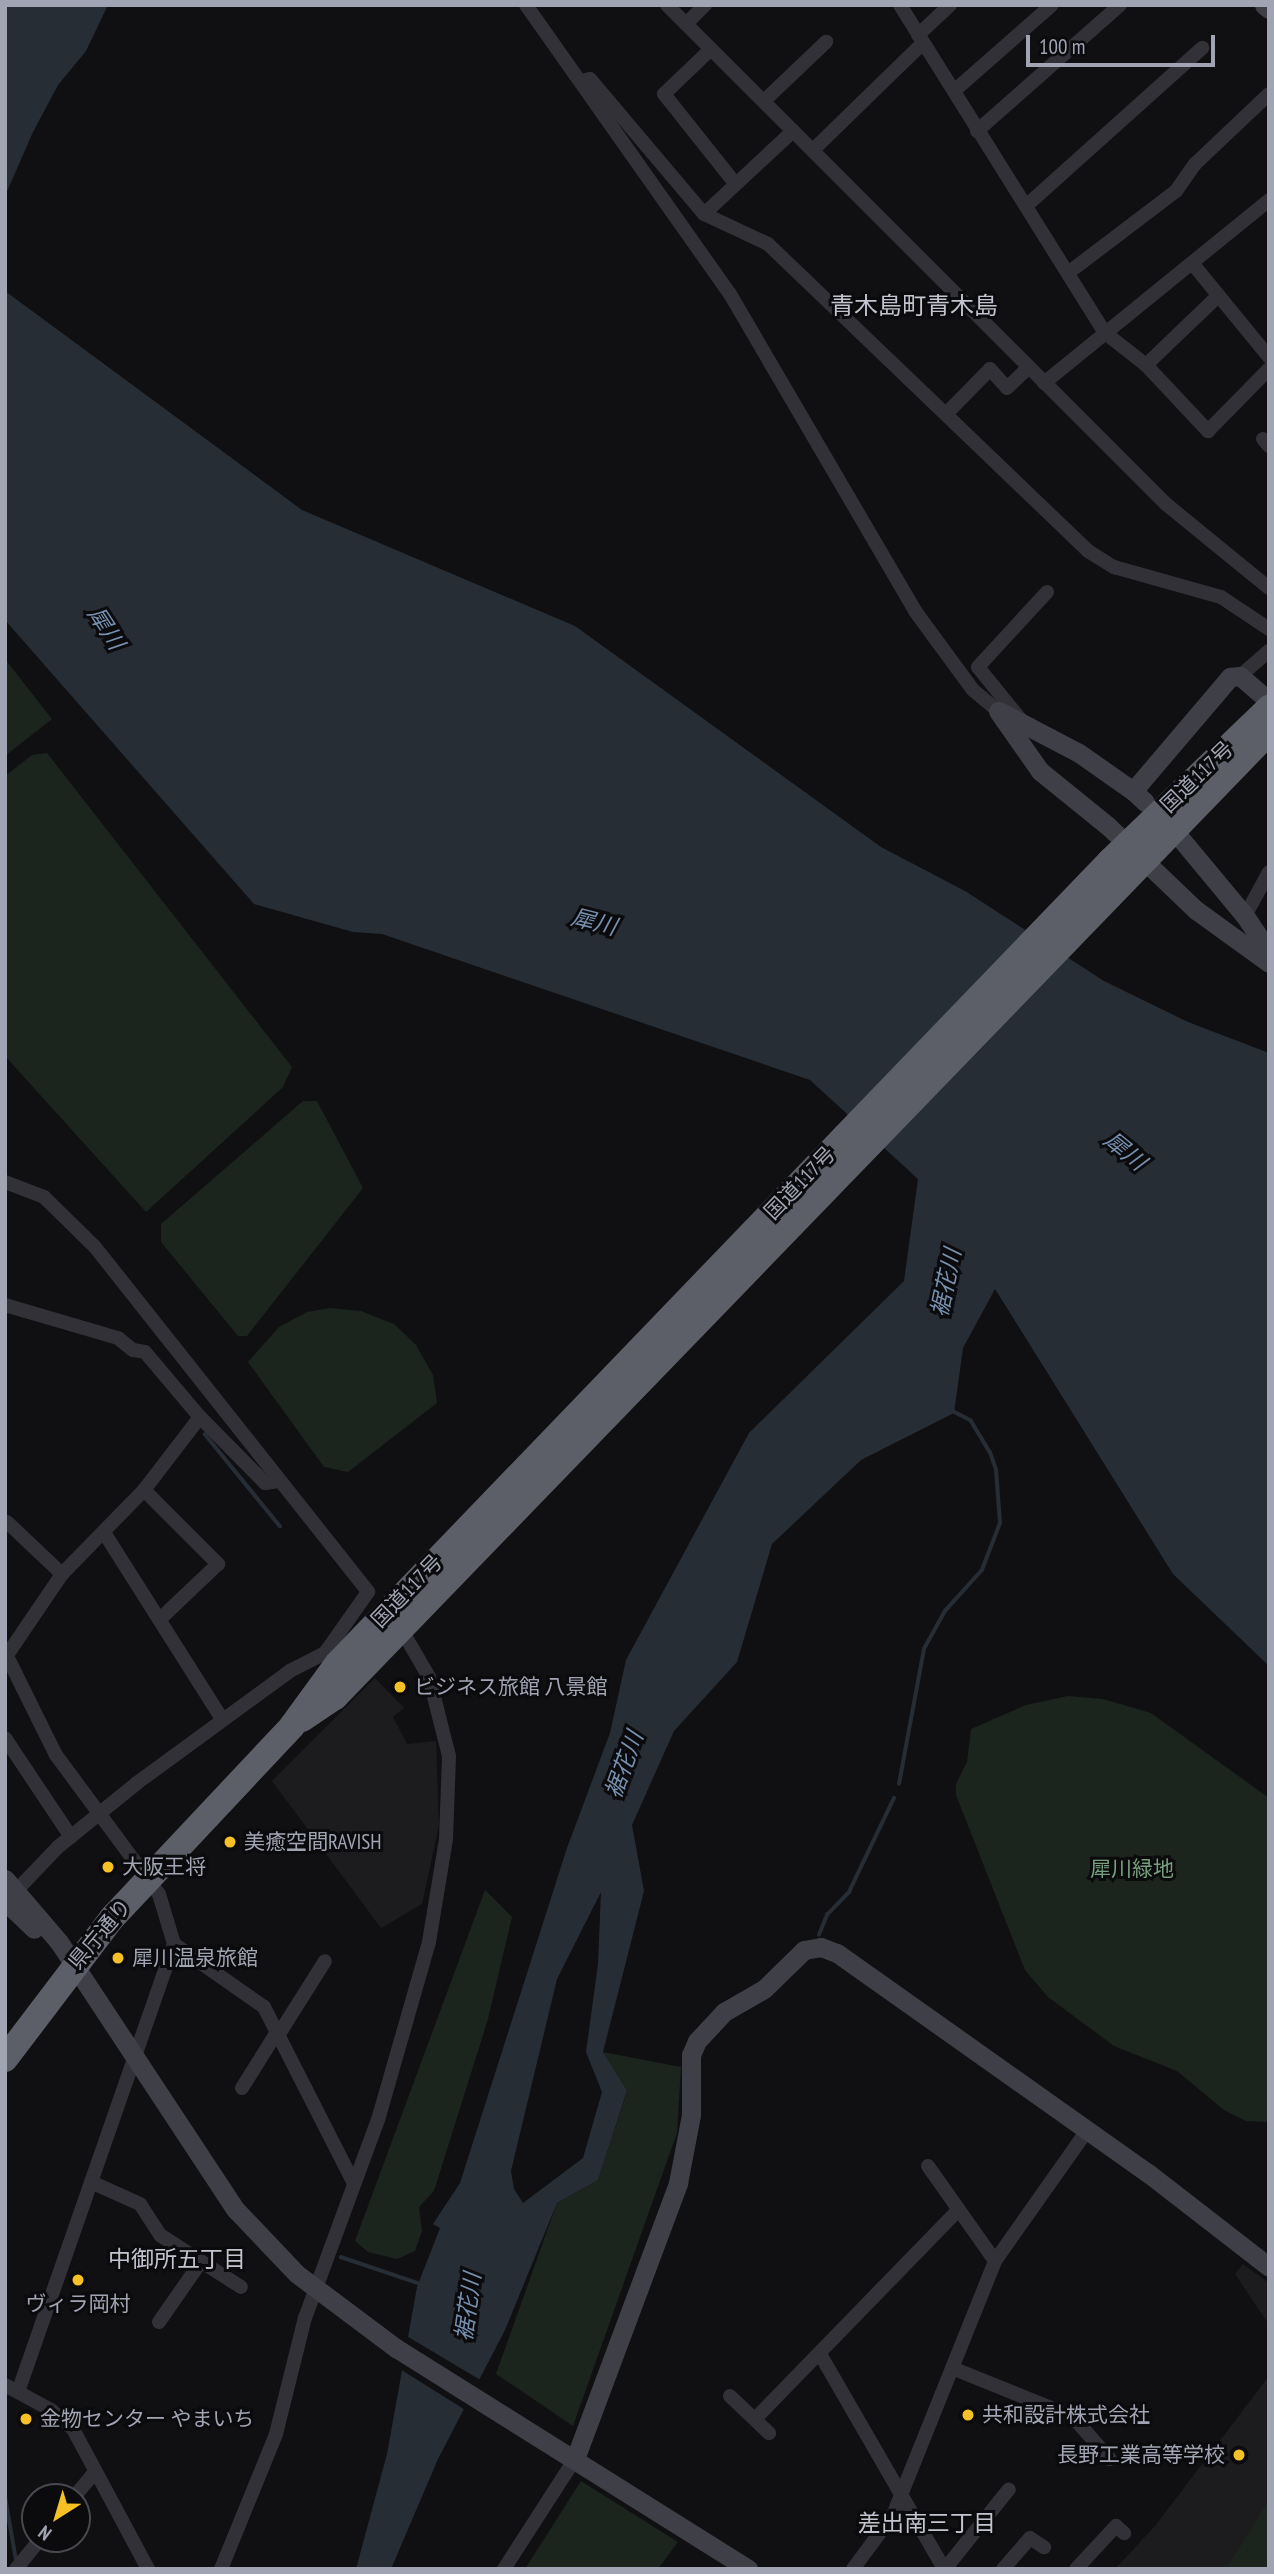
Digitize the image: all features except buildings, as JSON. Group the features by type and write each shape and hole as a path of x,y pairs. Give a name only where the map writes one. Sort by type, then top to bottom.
{"highway":[{"name":"国道117号","path":"338,1664 403,1621 1128,861 1269,708"},
{"name":"国道117号","path":"1128,861 1269,732"},
{"name":"県庁通り","path":"5,2059 72,1967 147,1879 292,1726 338,1664"}],"street":[{"path":"526,5 730,294 915,611 967,683 998,711 1040,771 1128,861 1269,963"},
{"path":"667,5 1166,504 1269,588"},
{"path":"686,24 705,5"},
{"path":"900,5 976,131 1104,332 1146,365 1208,431 1269,369"},
{"path":"813,150 950,5"},
{"path":"954,91 1052,5"},
{"path":"976,131 1120,5"},
{"path":"764,101 826,42"},
{"path":"1026,206 1202,48"},
{"path":"710,49 664,94 734,182"},
{"path":"580,81 590,79 705,214 768,244 1088,551 1114,567 1221,597 1269,629"},
{"path":"1068,273 1176,191 1195,164 1269,94"},
{"path":"705,214 734,182 793,131"},
{"path":"1044,383 1269,200"},
{"path":"1192,263 1217,297 1269,357"},
{"path":"1146,365 1217,297"},
{"path":"946,414 990,369 1007,388 1028,368"},
{"path":"1026,726 978,667 1046,592"},
{"path":"998,711 1079,753 1139,797 1230,677 1240,676 1269,650"},
{"path":"1240,676 1269,701"},
{"path":"1181,839 1245,916 1269,952"},
{"path":"1245,916 1269,872"},
{"path":"5,1182 44,1197 67,1215 368,1592 338,1664 305,1661 222,1719 71,1837 8,1896 72,1967 236,2210 320,2293 396,2348 748,2569"},
{"path":"5,1305 118,1338 139,1351 265,1483 279,1481"},
{"path":"148,2569 118,2507 93,2474 81,2443 62,2417 12,2389 91,2182 174,1944 159,1895 43,1734 6,1655 62,1574 105,1534 144,1490 200,1417"},
{"path":"144,1490 218,1564 160,1618"},
{"path":"7,1522 62,1574"},
{"path":"105,1534 222,1719"},
{"path":"221,2569 276,2434 353,2182 378,2120 419,1988 446,1839 449,1756 429,1677 403,1621"},
{"path":"5,1738 71,1837"},
{"path":"174,1944 254,1996 278,2033 353,2182"},
{"path":"504,2569 570,2456 636,2308 678,2183 691,2115 691,2055 698,2041 724,2012 764,1989 804,1950 821,1947 837,1953 1155,2179 1269,2267"},
{"path":"242,2088 326,1961"},
{"path":"853,2569 893,2515 898,2494 953,2368 995,2261 1086,2132"},
{"path":"928,2166 957,2211 995,2261"},
{"path":"91,2182 140,2204 160,2235 241,2287"},
{"path":"755,2420 957,2211"},
{"path":"159,2322 200,2263"},
{"path":"820,2354 898,2494 945,2569 1009,2489"},
{"path":"953,2368 1073,2417 1110,2459"},
{"path":"730,2396 769,2433"},
{"path":"86,2483 93,2474"},
{"path":"1076,2569 1116,2526"},
{"path":"1003,2569 1030,2538 1044,2547"},
{"path":"16,2569 29,2553"}],"shaded area":[{"path":"375,1678 404,1708 393,1717 407,1744 436,1741 439,1825 422,1904 381,1928 272,1781"},
{"path":"1243,2264 1269,2283 1269,2325 1235,2274"},
{"name":"長野工業高等学校","path":"1269,2376 1269,2569 1115,2569 1155,2526"}],"green space":[{"path":"5,659 52,719 5,756"},
{"path":"47,753 292,1067 283,1087 146,1212 5,1056 5,776 32,755"},
{"path":"303,1101 317,1101 363,1188 247,1336 238,1336 161,1242 161,1224"},
{"path":"330,1308 361,1311 394,1324 416,1345 433,1375 437,1403 348,1472 324,1467 248,1362 279,1327 307,1312"},
{"name":"犀川緑地","path":"1068,1696 1103,1699 1151,1713 1269,1798 1269,2122 1246,2121 1224,2110 1177,2071 1114,2046 1048,1997 1025,1970 956,1795 956,1784 967,1762 971,1729 1026,1705"},
{"path":"485,1890 512,1917 488,2019 434,2191 419,2207 422,2231 415,2251 397,2259 368,2252 355,2241"},
{"path":"603,2052 681,2067 677,2133 573,2426 496,2374 557,2203 598,2180 627,2092"},
{"path":"581,2481 678,2542 658,2569 525,2569"},
{"path":"1269,2500 1269,2569 1231,2569 1228,2566"}],"water":[{"path":"5,5 108,5 86,51 58,85 33,132 5,196"},
{"path":"5,291 302,510 575,626 881,847 965,891 1104,981 1188,1022 1269,1053 1269,1666 1173,1574 995,1289 963,1348 954,1413 861,1460 772,1544 737,1662 674,1731 632,1825 644,1891 603,2052 627,2091 598,2180 557,2203 505,2330 438,2459 391,2569 356,2569 387,2454 417,2287 440,2228 433,2224 460,2183 567,1848 610,1733 626,1660 749,1433 904,1281 918,1179 810,1080 382,934 353,932 254,904 5,620","holes":["601,1892 598,1964 586,2052 602,2092 583,2158 523,2203 514,2189 511,2171 557,1979"]}],"pier":[{"path":"405,2335 482,2381 467,2411 400,2369"}],"waterway":[{"path":"899,1784 924,1649 945,1611 982,1570 1000,1523 996,1470 990,1453 971,1421 951,1411"},
{"path":"205,1434 280,1526"},
{"path":"819,1935 827,1915 849,1892 894,1798"},
{"path":"341,2257 418,2283"},
{"path":"5,2494 16,2558"}],"place":[{"name":"ビジネス旅館 八景館","path":"400,1687"},
{"name":"美癒空間RAVISH","path":"230,1842"},
{"name":"大阪王将","path":"108,1867"},
{"name":"犀川温泉旅館","path":"118,1958"},
{"name":"ヴィラ岡村","path":"78,2280"},
{"name":"共和設計株式会社","path":"968,2415"},
{"name":"金物センター やまいち","path":"26,2419"},
{"name":"長野工業高等学校","path":"1239,2455"}],"district":[{"name":"青木島町青木島","path":"914,306"},
{"name":"中御所五丁目","path":"177,2259"},
{"name":"差出南三丁目","path":"927,2523"}],"water label":[{"name":"犀川","path":"106,628"},
{"name":"犀川","path":"594,922"},
{"name":"犀川","path":"1125,1151"},
{"name":"裾花川","path":"946,1283"},
{"name":"裾花川","path":"624,1765"},
{"name":"裾花川","path":"468,2307"}]}
